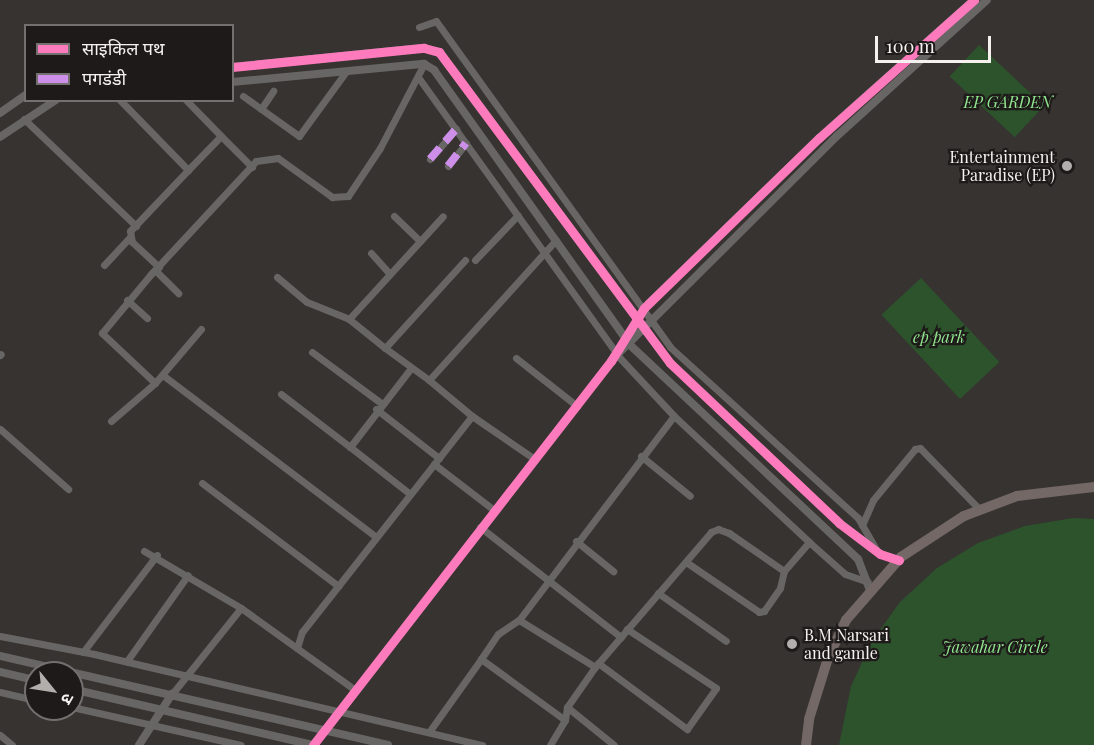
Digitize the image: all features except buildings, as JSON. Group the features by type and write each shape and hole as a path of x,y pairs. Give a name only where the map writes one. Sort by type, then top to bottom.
{"main road":[{"path":"806,745 809,719 828,658 846,620 869,586 919,542 980,510 1017,496 1094,487"}],"street":[{"path":"627,341 635,320 644,308 819,138 974,0"},
{"path":"84,691 313,745 533,458 627,341 643,329 831,141 987,0"},
{"path":"419,27 436,21 670,346 862,525 880,554"},
{"path":"155,383 102,333 127,300 256,161 278,158 332,197 348,196 380,148 418,77 424,64 424,48"},
{"path":"234,67 424,48 439,52 643,329 726,417 839,523 880,554 899,560"},
{"path":"234,82 424,64 434,70 627,341 858,559 869,586"},
{"path":"243,96 295,134 303,134 345,73"},
{"path":"418,77 545,253 615,356 674,416 809,542 845,574 869,586"},
{"path":"261,109 273,91"},
{"path":"0,113 24,96"},
{"path":"0,137 53,102"},
{"path":"122,102 188,170"},
{"path":"188,102 252,167"},
{"path":"24,119 136,226"},
{"path":"430,159 456,129"},
{"path":"104,265 130,237 136,226 221,136"},
{"path":"448,166 466,143"},
{"path":"394,216 420,241"},
{"path":"349,319 443,216"},
{"path":"475,260 518,216"},
{"path":"130,237 178,293"},
{"path":"429,380 556,240"},
{"path":"371,253 389,273"},
{"path":"385,348 465,260"},
{"path":"278,277 307,302 349,319 429,380 471,416 533,458"},
{"path":"127,300 147,318"},
{"path":"111,421 164,376 201,329"},
{"path":"312,352 379,406 436,461 494,510"},
{"path":"516,358 576,406"},
{"path":"350,447 379,406 411,368"},
{"path":"164,376 376,537"},
{"path":"281,393 410,495"},
{"path":"297,648 302,632 471,416"},
{"path":"429,732 498,634 519,620 641,456 674,416"},
{"path":"0,429 68,489"},
{"path":"862,525 873,500 915,449 920,448 980,510"},
{"path":"641,456 690,496"},
{"path":"202,483 338,586"},
{"path":"480,527 621,637"},
{"path":"550,745 565,720 567,707 596,665 658,593 718,529 784,572"},
{"path":"576,542 613,571"},
{"path":"686,562 759,612 764,611 780,588 784,572 809,542"},
{"path":"144,550 157,555 241,608 355,690"},
{"path":"83,652 157,555"},
{"path":"127,661 188,575"},
{"path":"658,593 726,641"},
{"path":"139,745 186,675 241,608"},
{"path":"519,620 596,665 687,729 716,688 627,629"},
{"path":"0,636 127,661 482,745"},
{"path":"0,656 388,745"},
{"path":"481,659 565,720"},
{"path":"0,672 24,677"},
{"path":"0,692 24,697"},
{"path":"567,707 614,745"},
{"path":"84,709 153,723 241,745"},
{"path":"0,735 12,745"}],"green space":[{"name":"EP GARDEN","path":"979,45 1044,106 1015,137 950,76"},
{"name":"ep park","path":"921,278 999,362 960,399 882,315"},
{"name":"Jawahar Circle","path":"1073,518 1094,519 1094,745 839,745 851,686 872,641 900,602 937,568 978,543 1025,526"}],"marked path":[{"path":"430,159 456,129"},
{"path":"448,166 466,143"}],"cycle path":[{"path":"313,745 611,361 644,308 819,138 974,0"},
{"path":"234,67 424,48 439,52 670,363 839,523 880,554 899,560"}],"place":[{"name":"Entertainment Paradise (EP)","path":"1067,166"},
{"name":"B.M Narsari and gamle","path":"792,644"}]}
